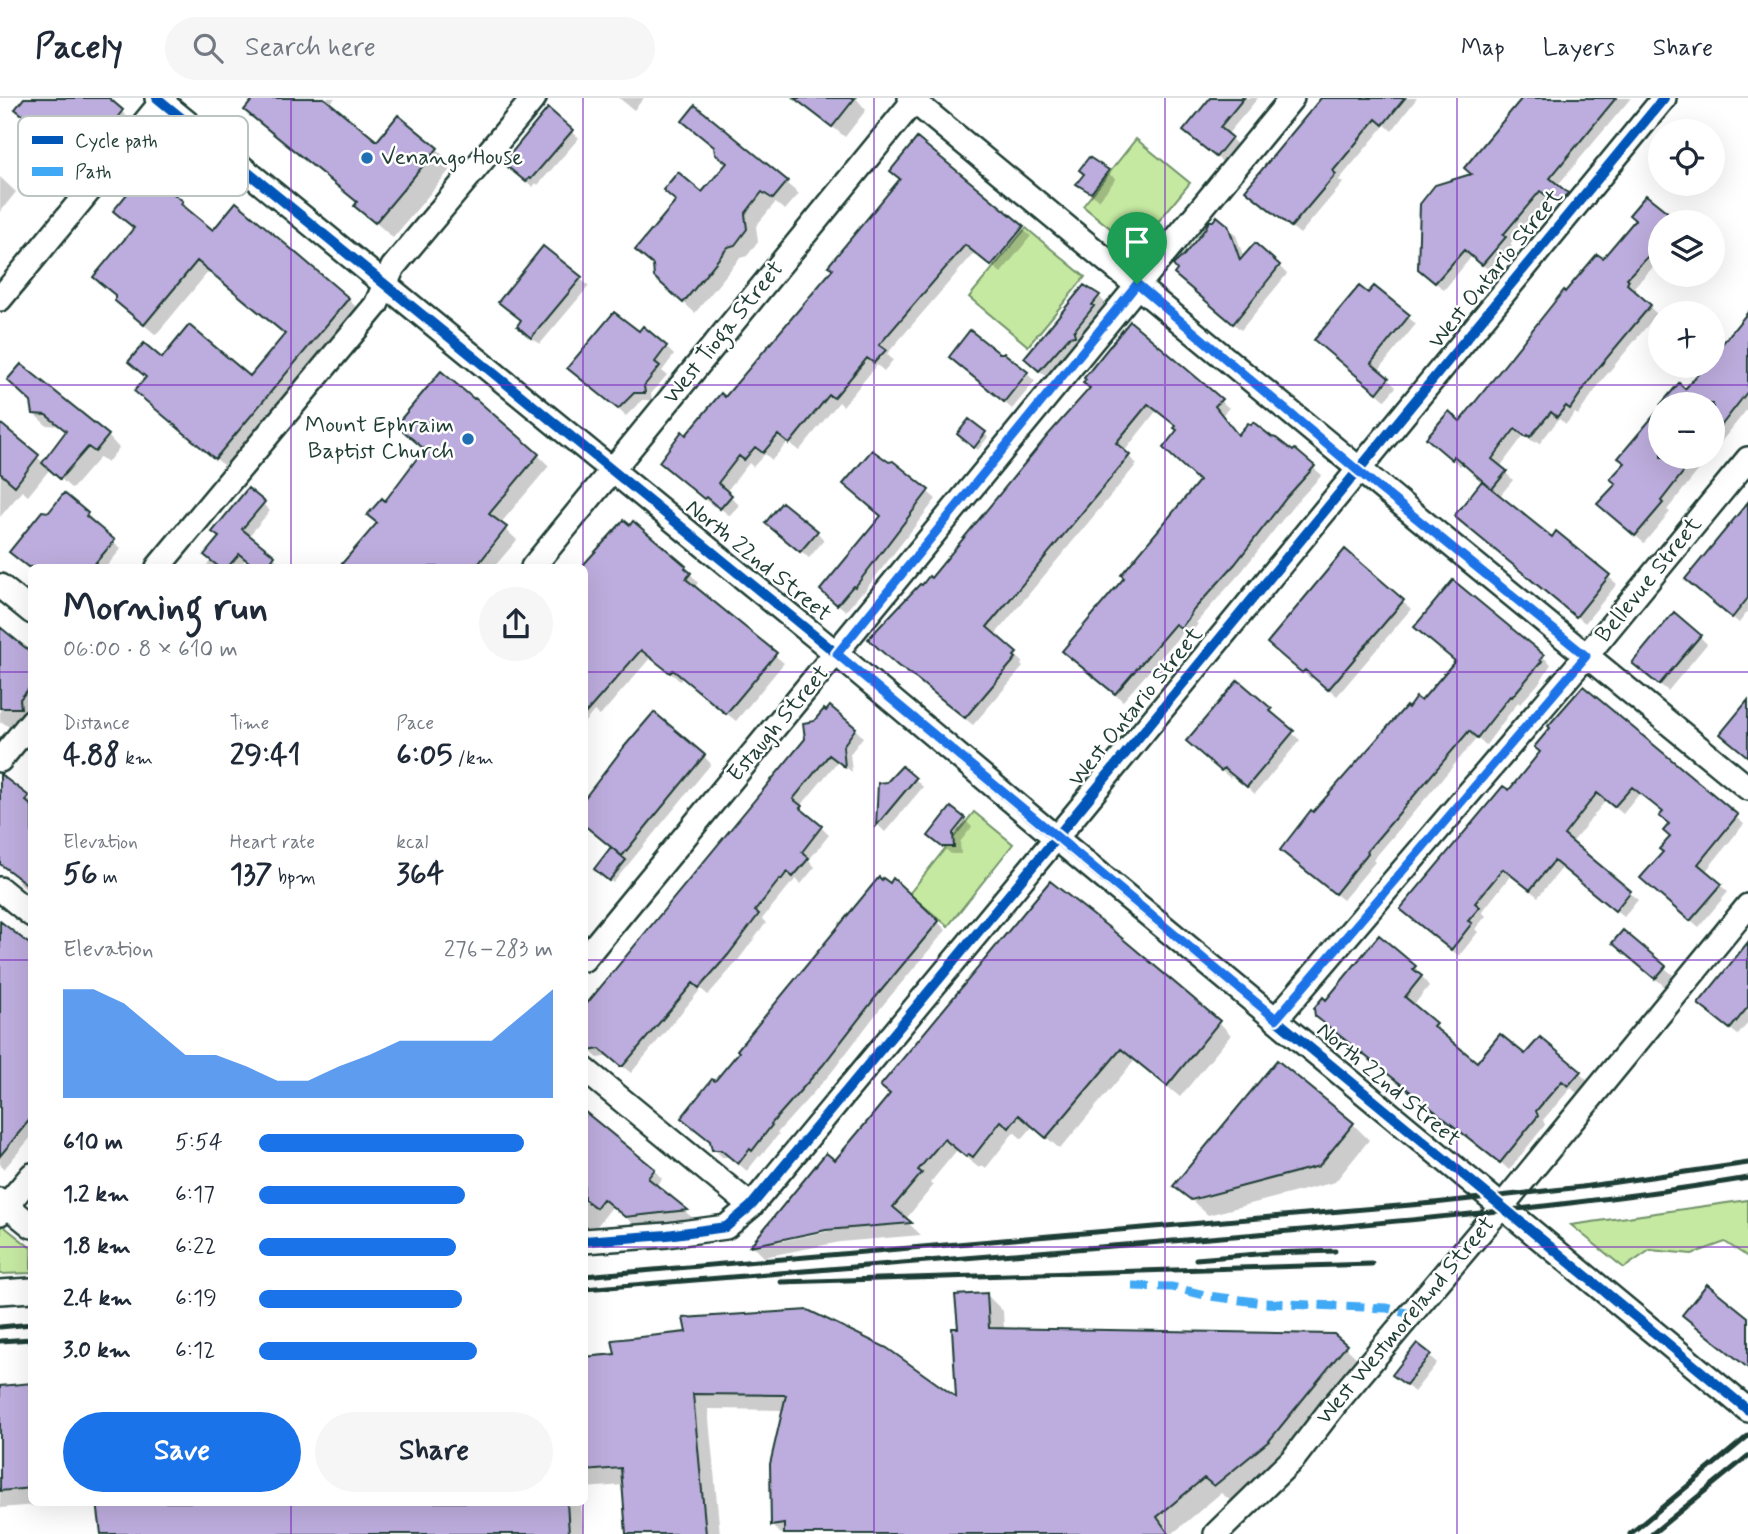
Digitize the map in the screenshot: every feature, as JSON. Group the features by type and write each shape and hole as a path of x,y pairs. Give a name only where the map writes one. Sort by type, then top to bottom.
{"street":[{"path":"160,564 376,305 393,267 534,98"},
{"name":"Estaugh Street","path":"588,954 1292,98"},
{"name":"West Ontario Street","path":"588,1241 667,1235 726,1227 751,1206 1664,98"},
{"path":"148,116 162,99"},
{"name":"North 22nd Street","path":"162,99 182,116"},
{"path":"913,99 1357,470 1748,788"},
{"name":"West Tioga Street","path":"535,564 913,99"},
{"name":"North 22nd Street","path":"248,171 837,654 1748,1410"},
{"path":"0,299 83,196"},
{"name":"Bellevue Street","path":"1276,1019 1586,656 1748,459"},
{"path":"0,586 28,609"},
{"path":"0,760 28,726"},
{"path":"0,889 28,912"},
{"name":"West Westmoreland Street","path":"1216,1534 1294,1458 1365,1368 1748,906"},
{"path":"588,1072 751,1206"},
{"path":"28,1179 2,1206 28,1223"},
{"path":"0,1292 28,1290"}],"green space":[{"path":"1136,139 1190,183 1136,249 1083,206"},
{"path":"1026,228 1085,277 1028,346 969,297"},
{"path":"974,812 1013,844 948,926 909,894"},
{"path":"1748,1200 1748,1257 1725,1242 1692,1254 1650,1250 1624,1268 1571,1225"},
{"path":"1,1224 28,1246 28,1273 0,1274"}],"building":[{"path":"24,98 109,98 123,110 118,116 24,116 15,109"},
{"name":"Venango House","path":"254,98 324,98 377,141 398,115 438,148 375,223 354,206 357,202 244,110"},
{"path":"794,98 855,98 832,127"},
{"path":"1210,98 1244,98 1220,127 1232,137 1216,157 1183,131"},
{"path":"1321,98 1405,98 1383,125 1376,119 1333,171 1336,174 1291,227 1245,190"},
{"path":"1522,98 1616,98 1550,178 1568,193 1558,204 1540,191 1482,265 1464,250 1435,283 1418,269 1420,204 1435,185 1471,174 1464,168"},
{"path":"695,105 788,181 773,199 762,192 745,214 747,229 735,245 728,247 683,303 654,277 653,265 635,250 676,201 663,190 678,172 702,192 727,163 715,154 714,147 682,121"},
{"path":"548,108 573,130 526,182 503,163"},
{"path":"917,138 1024,226 991,266 965,245 879,345 886,350 874,363 867,358 834,398 829,395 789,444 778,435 763,453 755,447 744,460 739,456 718,483 732,495 720,509 659,462 682,431 686,435 721,393 725,397 833,269 828,266 900,179 890,171"},
{"path":"1089,157 1109,170 1091,193 1076,184 1084,174 1079,170"},
{"path":"1646,195 1665,210 1648,210 1648,256 1627,278 1627,284 1648,302 1648,309 1595,372 1570,409 1566,406 1557,417 1551,412 1530,437 1515,429 1492,459 1507,471 1492,489 1454,456 1452,460 1426,438 1449,411 1460,421 1564,290 1565,292 1597,254 1603,258 1635,220 1629,215"},
{"path":"125,196 176,196 183,201 181,204 213,230 236,202 349,298 215,459 134,391 146,377 128,362 144,343 162,358 189,325 250,376 285,334 197,261 144,325 115,301 115,295 93,277 134,228 113,211"},
{"path":"1217,216 1228,225 1240,260 1255,243 1280,265 1233,324 1174,274 1177,270 1173,265 1184,255 1209,221 1213,221"},
{"path":"543,246 582,277 531,338 517,326 521,320 498,302"},
{"path":"1084,285 1100,295 1074,331 1075,336 1069,337 1039,371 1024,358"},
{"path":"1359,286 1368,293 1374,286 1410,315 1371,363 1389,378 1377,393 1314,340"},
{"path":"614,312 639,331 643,326 667,346 655,362 660,366 644,386 645,393 634,393 618,409 567,368"},
{"path":"1748,312 1748,391 1725,421 1725,392 1671,392 1679,383 1685,389 1694,378 1725,378 1725,340"},
{"path":"1130,321 1222,399 1215,406 1238,435 1248,423 1251,425 1253,422 1293,451 1295,449 1315,466 1181,628 1175,624 1115,694 1062,651 1124,578 1121,575 1199,481 1163,448 1177,430 1174,428 1176,426 1148,404 1116,443 1130,455 987,627 1017,653 1014,656 1016,658 965,718 868,639 920,584 929,576 931,578 1090,388 1083,383 1086,380 1084,378"},
{"path":"970,330 1028,372 1004,402 949,357"},
{"path":"21,364 109,435 95,452 88,447 60,479 42,463 66,431 46,415 33,414 31,402 7,380"},
{"path":"441,371 539,454 489,514 507,527 478,564 342,564 377,523 367,515 382,498 385,501 424,449 396,425"},
{"path":"969,419 986,432 974,448 957,434"},
{"path":"1648,422 1648,469 1686,469 1661,501 1663,503 1635,536 1597,504 1616,484 1610,479 1625,463 1618,458"},
{"path":"0,423 39,455 15,486 0,473"},
{"path":"872,450 889,462 893,461 929,490 855,587 853,586 837,605 820,590 881,516 843,484"},
{"path":"1482,481 1552,537 1556,531 1610,575 1576,617 1454,516"},
{"path":"248,488 265,502 242,529 275,556 269,564 251,564 239,554 231,564 215,564 204,555 219,537 212,532"},
{"path":"64,493 115,540 95,564 28,564 28,567 9,552 42,511 49,512"},
{"path":"782,502 818,531 800,552 765,523"},
{"path":"1748,502 1748,598 1732,618 1685,579"},
{"path":"624,520 630,525 633,521 686,566 691,573 686,579 777,653 726,714 673,670 670,673 641,650 588,710 588,564 584,564"},
{"path":"1345,549 1404,600 1328,690 1305,670 1302,673 1267,643"},
{"path":"1453,580 1544,655 1540,660 1542,661 1477,738 1469,731 1367,851 1335,894 1280,850 1311,810 1313,812 1406,706 1408,708 1416,697 1421,701 1455,661 1414,627"},
{"path":"1674,612 1701,635 1659,685 1632,663"},
{"path":"0,627 28,650 28,690 20,699 21,708 0,708"},
{"path":"1238,680 1294,731 1247,787 1224,768 1221,771 1186,741"},
{"path":"1583,686 1738,815 1698,864 1722,884 1690,921 1640,878 1663,852 1659,849 1670,837 1663,831 1669,824 1659,816 1663,812 1632,787 1614,807 1597,793 1564,835 1631,891 1615,911 1554,861 1530,890 1503,869 1475,903 1480,907 1468,921 1472,923 1451,950 1400,909 1503,786 1509,790 1540,752 1534,747 1550,728 1548,726"},
{"path":"1748,700 1748,757 1720,734"},
{"path":"830,706 856,728 843,746 845,767 829,755 793,799 822,826 802,852 809,858 793,877 787,872 780,879 755,911 759,914 728,955 699,988 693,983 623,1066 600,1049 588,1051 588,1002 805,739 803,723 814,721 824,709 826,711"},
{"path":"654,712 705,755 622,856 588,828 588,794"},
{"path":"902,766 916,778 876,826 878,783 887,782"},
{"path":"0,774 28,795 28,885 0,864"},
{"path":"951,807 965,818 953,833 954,847 942,847 928,836"},
{"path":"611,847 626,860 609,881 594,869"},
{"path":"879,877 890,883 893,878 939,921 823,1065 771,1124 752,1151 750,1149 738,1164 721,1150 712,1150 710,1141 681,1118 712,1079 715,1081 739,1052 737,1050"},
{"path":"1050,881 1220,1021 1167,1086 1121,1049 1046,1138 1019,1115 1009,1128 1001,1121 973,1157 969,1154 966,1157 944,1139 918,1170 922,1173 893,1207 912,1223 826,1230 750,1246 826,1153 835,1160 890,1094 880,1086"},
{"path":"0,921 28,943 28,1122 0,1156"},
{"path":"1623,930 1666,966 1655,979 1612,943"},
{"path":"1379,935 1416,966 1413,969 1422,976 1405,997 1436,1023 1433,1026 1477,1062 1500,1034 1525,1054 1540,1037 1581,1071 1568,1086 1562,1081 1536,1111 1538,1116 1500,1163 1315,1016 1314,1008 1323,997 1326,1000"},
{"path":"1748,942 1748,1007 1730,1029 1698,1004"},
{"path":"1277,1060 1354,1123 1319,1166 1191,1200 1173,1186"},
{"path":"588,1114 655,1169 648,1178 688,1210 625,1217 603,1199 596,1208 588,1202"},
{"path":"1707,1284 1748,1317 1748,1368 1682,1315"},
{"path":"987,1293 989,1328 1334,1334 1347,1345 1269,1441 1214,1486 1204,1478 1157,1517 1169,1534 784,1534 784,1524 771,1526 770,1464 786,1395 693,1394 706,1534 626,1534 621,1468 588,1471 588,1357 615,1354 612,1340 686,1332 683,1318 808,1310 887,1348 956,1397 952,1328 958,1328 955,1295"},
{"path":"1417,1343 1431,1354 1406,1385 1392,1375"},
{"path":"28,1383 28,1488 0,1491 0,1386"},
{"path":"98,1506 567,1506 569,1534 101,1534"}],"railway":[{"path":"588,1276 1434,1203 1582,1187 1748,1163"},
{"path":"588,1289 1381,1223 1565,1204 1748,1178"},
{"path":"1196,1259 1335,1251"},
{"path":"781,1282 1372,1264"},
{"path":"0,1327 28,1324"},
{"path":"0,1341 28,1339"},
{"path":"1630,1534 1748,1436"},
{"path":"1652,1534 1748,1456"}],"marked path":[{"path":"1132,1286 1172,1287 1209,1296 1264,1303 1387,1308 1410,1314"}],"cycle path":[{"path":"157,98 179,116"},
{"path":"588,1241 667,1235 726,1227 751,1206 1664,98"},
{"path":"248,172 837,654 1748,1410"}],"place":[{"name":"Venango House","path":"367,158"},
{"name":"Mount Ephraim Baptist Church","path":"468,439"}],"route":[{"path":"1137,284 1357,470 1586,656 1276,1019 837,654 1137,284"}]}
